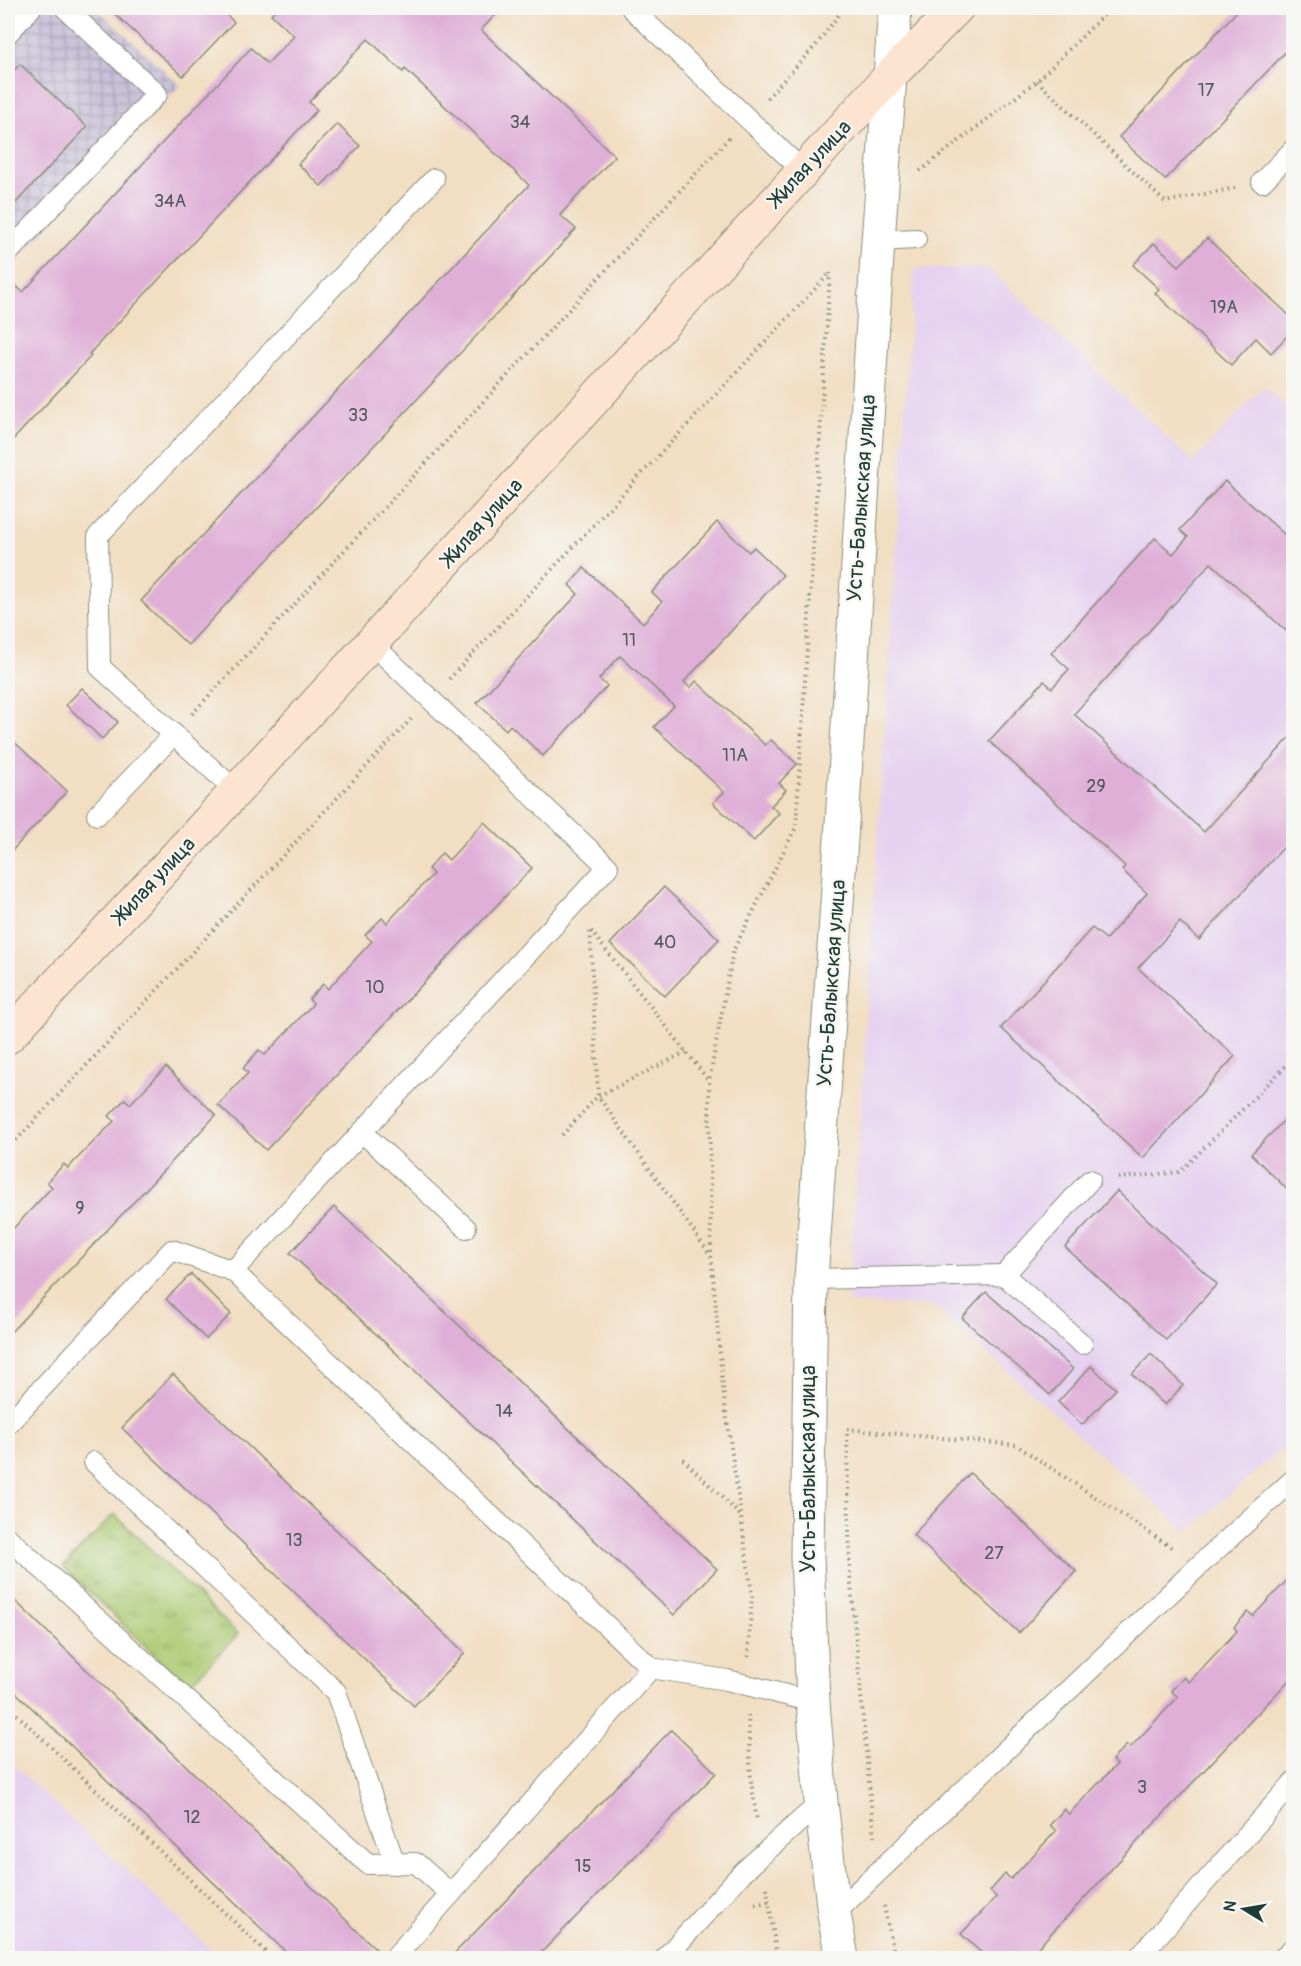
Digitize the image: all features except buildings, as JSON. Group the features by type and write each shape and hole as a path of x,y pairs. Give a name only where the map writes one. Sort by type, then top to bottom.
{"main road":[{"name":"Жилая улица","path":"8,1036 236,791 890,76 957,8"}],"street":[{"name":"Усть-Балыкская улица","path":"842,1959 834,1914 821,1802 813,1702 807,1556 811,1279 895,8"}],"lane":[{"path":"8,33 31,8"},
{"path":"8,253 157,94 65,8"},
{"path":"631,8 803,171"},
{"path":"1262,182 1293,149"},
{"path":"236,791 100,667 98,536 434,179"},
{"path":"878,241 916,239"},
{"path":"233,1270 608,867 371,643"},
{"path":"97,815 174,734"},
{"path":"362,1132 466,1228"},
{"path":"1004,1275 1090,1180"},
{"path":"8,1424 172,1251 233,1270 651,1668 727,1680 813,1702"},
{"path":"811,1279 1004,1275 1082,1344"},
{"path":"94,1462 336,1692 395,1864"},
{"path":"834,1914 1293,1479"},
{"path":"8,1538 368,1864 416,1863 451,1894"},
{"path":"394,1959 651,1668"},
{"path":"1138,1959 1293,1782"},
{"path":"665,1959 743,1872 821,1802"},
{"path":"1283,1959 1293,1947"}],"path":[{"path":"174,734 816,45 844,8"},
{"path":"919,171 1037,81 1111,8"},
{"path":"1037,81 1165,202 1262,182"},
{"path":"777,1959 751,1781 746,1685 752,1593 724,1398 711,1256 709,1082 733,951 796,827 830,273"},
{"path":"589,888 598,1096 711,1256"},
{"path":"591,930 709,1082"},
{"path":"562,1135 598,1096 686,1052"},
{"path":"1090,1180 1180,1172 1293,1058"},
{"path":"847,1418 850,1574 875,1848 895,1959"},
{"path":"847,1429 1016,1445 1182,1554"},
{"path":"683,1458 741,1516"},
{"path":"8,1706 272,1959"}],"shaded area":[{"path":"8,8 96,8 180,85 8,269"},
{"path":"988,268 1193,462 1264,386 1293,413 1293,1439 1187,1532 934,1306 848,1303 914,269"},
{"path":"8,1760 220,1958 8,1958"}],"green space":[{"path":"114,1514 238,1634 188,1687 63,1567"}]}
